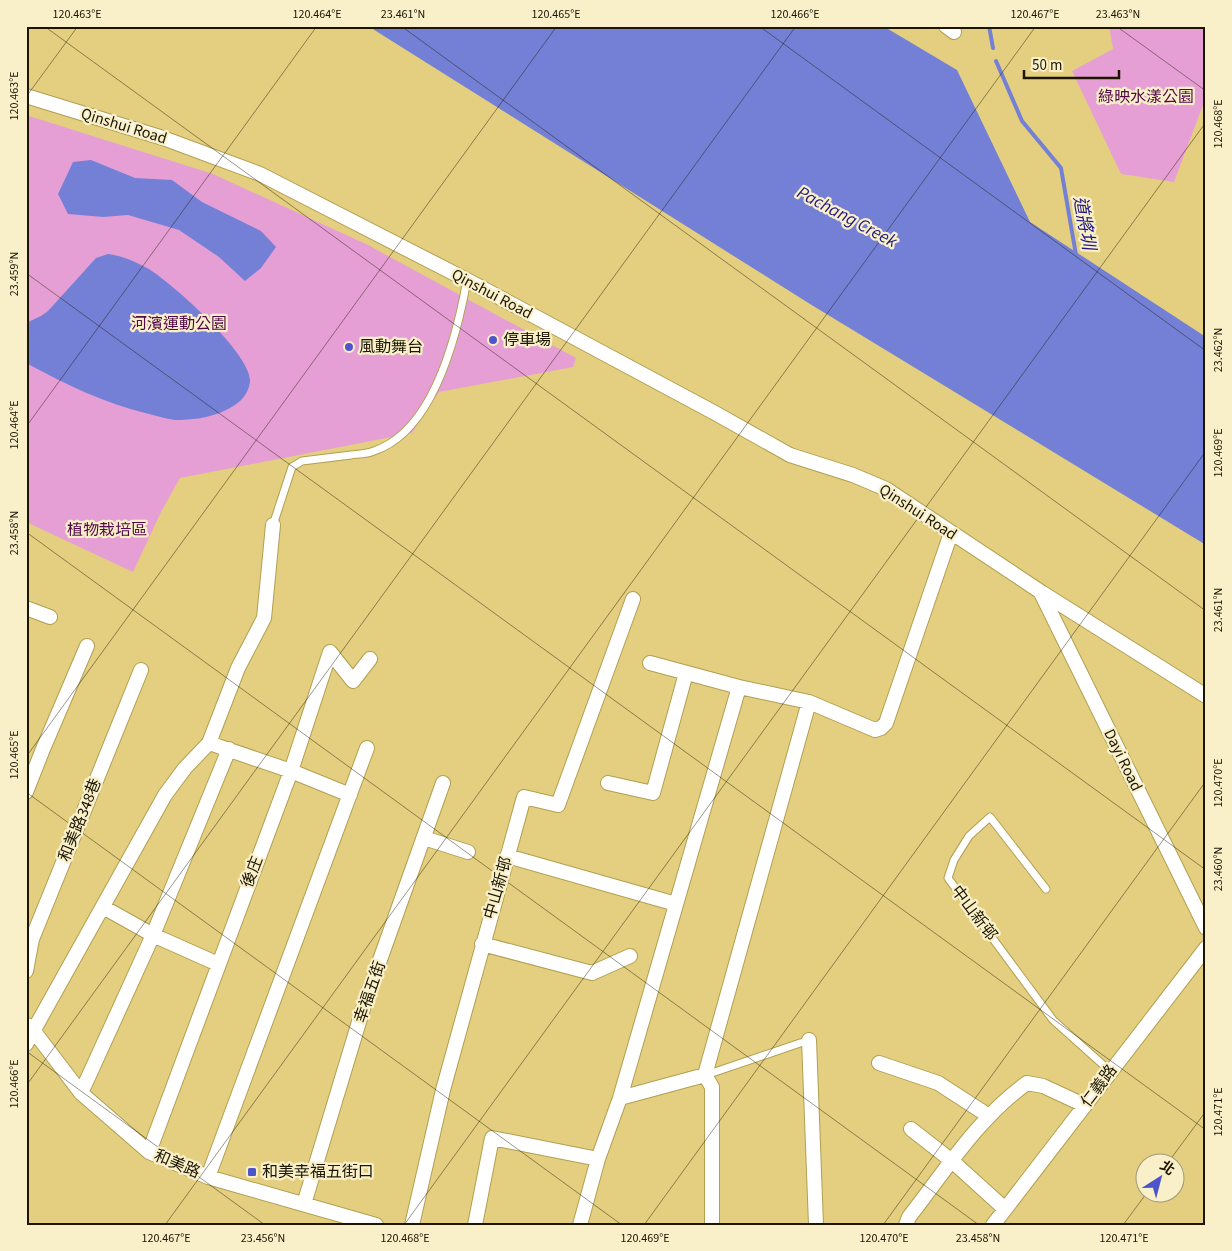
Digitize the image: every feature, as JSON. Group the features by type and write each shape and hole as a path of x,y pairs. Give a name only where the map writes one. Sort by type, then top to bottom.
{"street":[{"name":"Qinshui Road","path":"26,96 163,138 260,174 467,280 790,455 853,474 886,489 1041,592 1206,696"},
{"path":"26,1044 30,1027 103,907 165,795 185,768 210,743 238,668 264,618 273,525"},
{"path":"650,663 739,687 809,702 874,730 881,728 886,722 951,533"},
{"name":"Dayi Road","path":"1041,592 1206,928"},
{"name":"中山新邨","path":"412,1225 443,1090 524,797 558,805 633,599"},
{"path":"26,608 50,617"},
{"path":"26,792 87,646"},
{"name":"後庄","path":"148,1152 290,770 330,652 353,681 370,659"},
{"name":"和美路348巷","path":"26,971 32,939 140,670"},
{"path":"608,783 653,793 686,673"},
{"path":"580,1225 598,1159 620,1098 739,687"},
{"path":"712,1225 712,1087 705,1075 809,702"},
{"path":"210,743 290,770 350,795"},
{"path":"208,1177 367,748"},
{"path":"81,1092 153,935 229,749"},
{"name":"幸福五街","path":"304,1204 366,1002 443,783"},
{"path":"424,838 468,852"},
{"path":"507,856 676,904"},
{"path":"103,907 153,935 218,964"},
{"path":"482,944 592,973 630,956"},
{"name":"仁義路","path":"993,1225 1206,948"},
{"name":"和美路","path":"30,1027 81,1092 148,1152 208,1177 376,1225"},
{"path":"809,1040 816,1225"},
{"path":"879,1063 938,1083 990,1116"},
{"path":"620,1098 705,1075"},
{"path":"906,1225 909,1217 952,1161 990,1116 1014,1092 1027,1083 1043,1086 1084,1105"},
{"path":"910,1129 952,1161 1004,1209"},
{"path":"476,1225 492,1138 598,1159"}],"lane":[{"path":"273,525 292,468 302,461 373,452 392,443 407,430 423,410 442,370 458,319 467,280"},
{"name":"中山新邨","path":"1046,889 990,817 969,836 954,860 948,878 1054,1020 1110,1071"},
{"path":"705,1075 809,1040"}],"green space":[{"name":"綠映水漾公園","path":"1109,26 1206,26 1206,97 1174,182 1121,174 1072,71 1113,49"},
{"name":"河濱運動公園","path":"26,115 213,174 366,244 576,358 573,367 439,392 412,433 180,478 161,512 133,572 26,522"}],"water":[{"name":"Pachang Creek","path":"368,26 883,26 957,70 1030,222 1206,337 1206,545 810,304"},
{"path":"91,160 135,178 172,180 202,202 261,231 276,247 261,268 245,281 219,257 179,230 128,215 103,217 68,214 58,194 73,162"},
{"path":"108,254 133,261 147,268 190,303 225,337 247,370 250,382 249,387 241,400 229,409 212,415 194,419 172,420 101,399 26,363 26,323 48,311 96,258"}],"waterway":[{"name":"道將圳","path":"989,26 993,48"},
{"name":"道將圳","path":"996,61 1022,121 1061,168 1076,255"}],"place":[{"name":"停車場","path":"493,340"},
{"name":"風動舞台","path":"349,347"},
{"name":"和美幸福五街口","path":"252,1172"}],"park label":[{"name":"植物栽培區","path":"107,530"}]}
